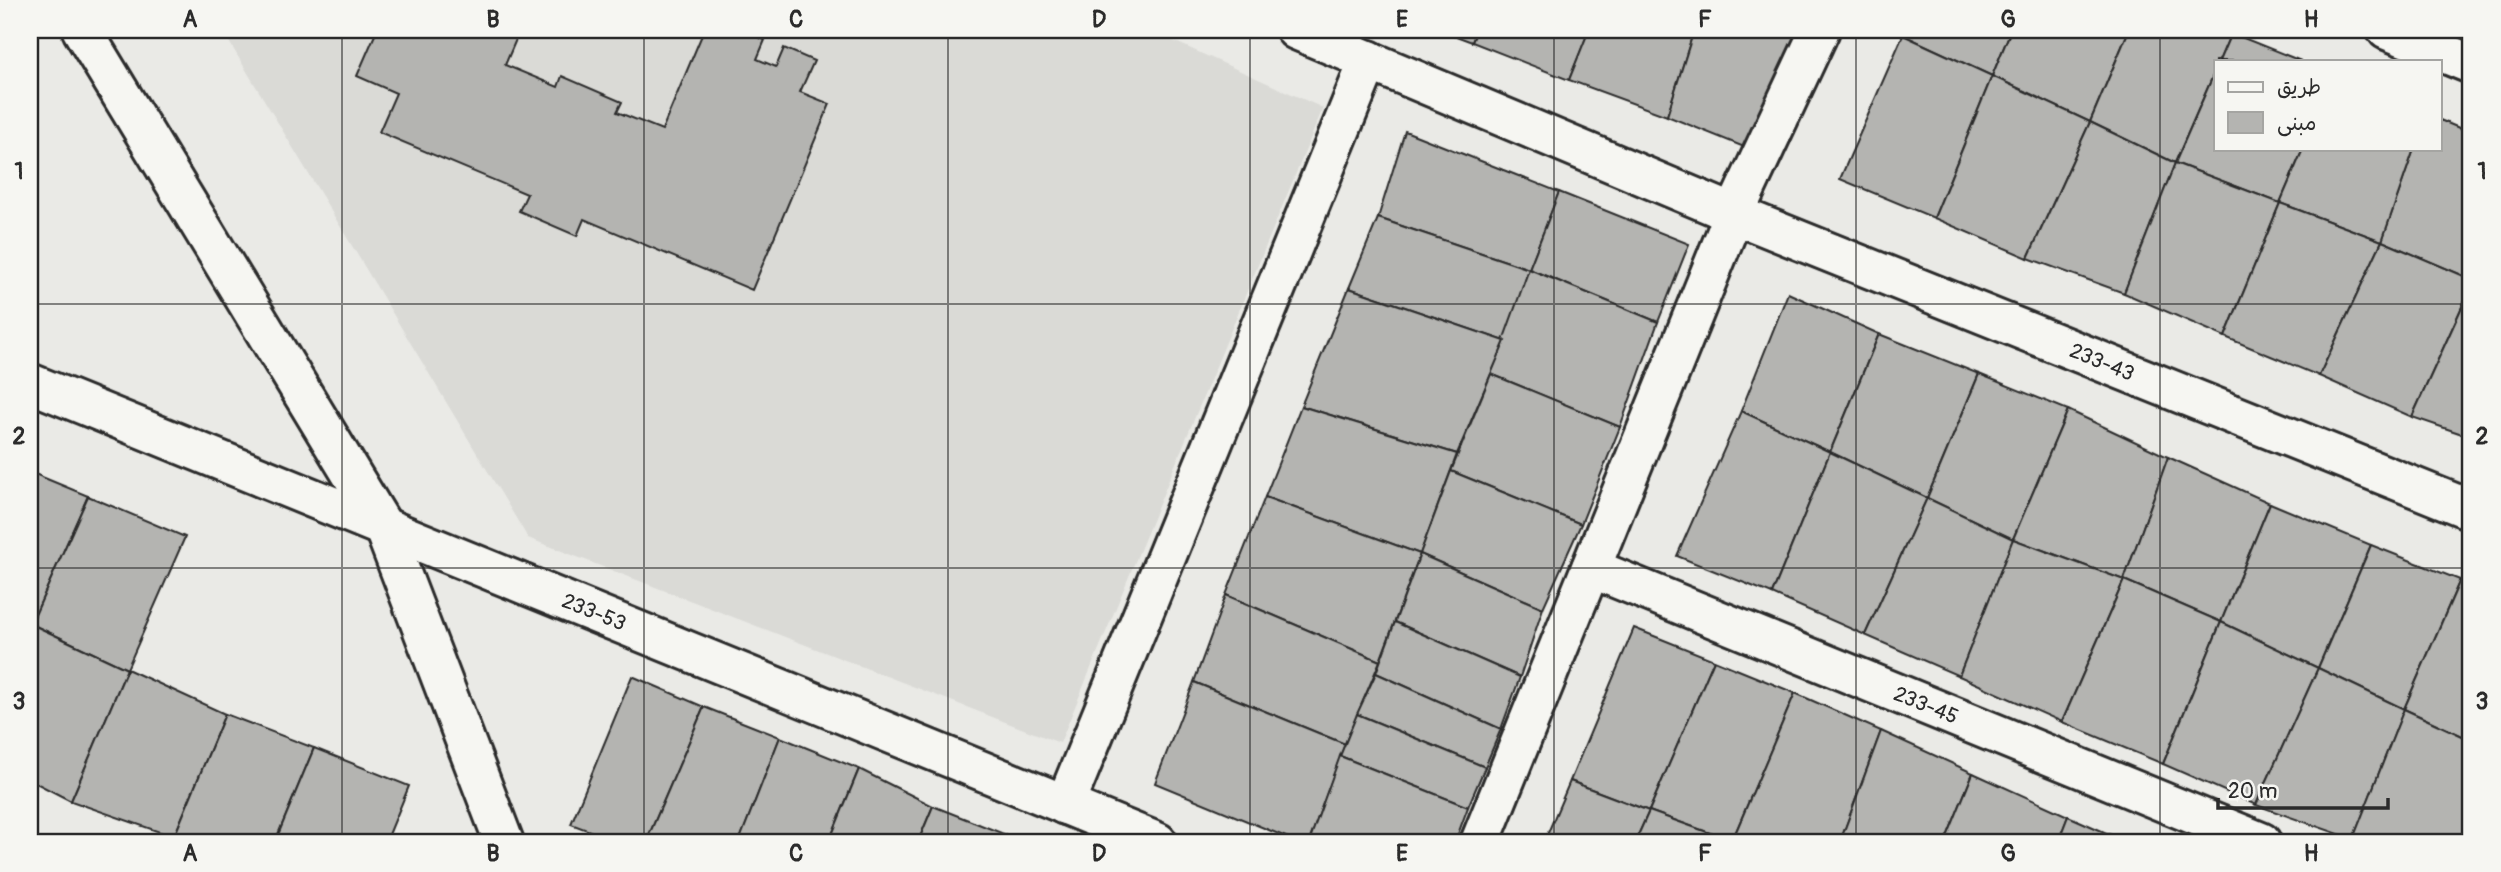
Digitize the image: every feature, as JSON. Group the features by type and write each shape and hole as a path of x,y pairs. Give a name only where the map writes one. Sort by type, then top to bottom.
{"street":[{"path":"82,30 383,526 504,842"},
{"name":"233-43","path":"1296,30 1734,214 2471,510"},
{"path":"1480,842 1734,214 1820,30"},
{"path":"2387,30 2471,64"},
{"path":"1065,805 1370,60"},
{"name":"233-53","path":"30,383 1157,842"},
{"name":"233-45","path":"1591,568 2261,842"}],"shaded area":[{"path":"222,30 1149,30 1323,108 1060,743 528,538"}],"building":[{"path":"377,30 520,30 505,65 558,87 562,76 622,102 617,112 662,130 704,30 740,30 765,40 757,59 776,67 784,48 814,61 800,92 830,104 752,290 584,219 577,236 519,211 527,194 379,132 396,93 357,76"},
{"path":"1440,30 1477,30 1472,42"},
{"path":"1477,30 1589,30 1569,80 1472,42"},
{"path":"1589,30 1694,30 1667,116 1569,80"},
{"path":"1694,30 1800,30 1749,149 1667,116"},
{"path":"1905,30 2011,30 1992,76 1903,35"},
{"path":"2011,30 2129,30 2090,122 1992,76"},
{"path":"2129,30 2222,30 2231,33 2219,60 2214,60 2214,74 2175,163 2090,122"},
{"path":"2231,33 2298,60 2219,60"},
{"path":"1903,35 1992,76 1934,218 1840,179"},
{"path":"2214,74 2214,150 2303,150 2280,203 2175,163"},
{"path":"1992,76 2090,122 2028,258 1934,218"},
{"path":"2442,121 2471,133 2471,279 2382,241 2414,150 2442,150"},
{"path":"2090,122 2175,163 2124,293 2028,258"},
{"path":"1405,131 1559,192 1529,269 1378,218"},
{"path":"2303,150 2414,150 2382,241 2280,203"},
{"path":"2175,163 2280,203 2225,337 2124,293"},
{"path":"1559,192 1689,244 1658,322 1529,269"},
{"path":"2280,203 2382,241 2319,376 2225,337"},
{"path":"1378,218 1529,269 1505,341 1349,288"},
{"path":"2382,241 2471,279 2471,287 2412,417 2319,376"},
{"path":"1529,269 1658,322 1620,427 1491,374"},
{"path":"2471,287 2471,437 2412,417"},
{"path":"1349,288 1505,341 1457,454 1301,406"},
{"path":"1788,293 1879,334 1830,452 1741,411"},
{"path":"1879,334 1979,374 1927,498 1830,452"},
{"path":"1491,374 1620,427 1581,524 1451,471"},
{"path":"1979,374 2068,410 2013,539 1927,498"},
{"path":"1301,406 1457,454 1420,554 1265,497"},
{"path":"2068,410 2168,457 2124,580 2013,539"},
{"path":"1741,411 1830,452 1772,594 1677,556"},
{"path":"1830,452 1927,498 1865,635 1772,594"},
{"path":"2168,457 2270,503 2221,622 2124,580"},
{"path":"1451,471 1581,524 1543,608 1420,554"},
{"path":"30,472 88,496 31,624 30,623"},
{"path":"88,496 185,537 127,669 31,624"},
{"path":"1265,497 1420,554 1380,661 1226,595"},
{"path":"1927,498 2013,539 1959,676 1865,635"},
{"path":"2270,503 2371,545 2318,668 2221,622"},
{"path":"2013,539 2124,580 2062,722 1959,676"},
{"path":"2371,545 2460,580 2404,709 2318,668"},
{"path":"1420,554 1543,608 1520,677 1395,622"},
{"path":"2124,580 2221,622 2163,764 2062,722"},
{"path":"2460,580 2471,584 2471,740 2404,709"},
{"path":"1226,595 1380,661 1345,744 1194,682"},
{"path":"1395,622 1520,677 1501,729 1376,673"},
{"path":"2221,622 2318,668 2256,805 2163,764"},
{"path":"31,624 127,669 71,801 30,780"},
{"path":"1634,628 1714,660 1649,811 1570,781"},
{"path":"1714,660 1795,693 1732,841 1649,811"},
{"path":"2318,668 2404,709 2353,839 2256,805"},
{"path":"127,669 225,714 174,837 71,801"},
{"path":"1376,673 1501,729 1485,767 1357,714"},
{"path":"632,676 704,707 646,842 619,842 571,824"},
{"path":"1194,682 1345,744 1309,842 1298,842 1155,783"},
{"path":"1795,693 1881,731 1840,842 1732,841"},
{"path":"704,707 780,737 739,842 646,842"},
{"path":"2404,709 2471,740 2471,820 2462,842 2359,842 2353,839"},
{"path":"225,714 314,748 275,842 189,842 174,837"},
{"path":"1357,714 1485,767 1468,807 1340,756"},
{"path":"1881,731 1973,773 1945,842 1840,842"},
{"path":"780,737 859,769 829,842 739,842"},
{"path":"314,748 409,786 386,842 275,842"},
{"path":"1340,756 1468,807 1455,842 1309,842"},
{"path":"859,769 933,806 918,842 829,842"},
{"path":"1973,773 2068,816 2058,842 1945,842"},
{"path":"1570,781 1649,811 1635,842 1544,842"},
{"path":"933,806 1009,836 1006,842 918,842"},
{"path":"1649,811 1732,841 1635,842"},
{"path":"2068,816 2127,842 2058,842"},
{"path":"2471,820 2471,842 2462,842"},
{"path":"1009,836 1026,842 1006,842"}]}
